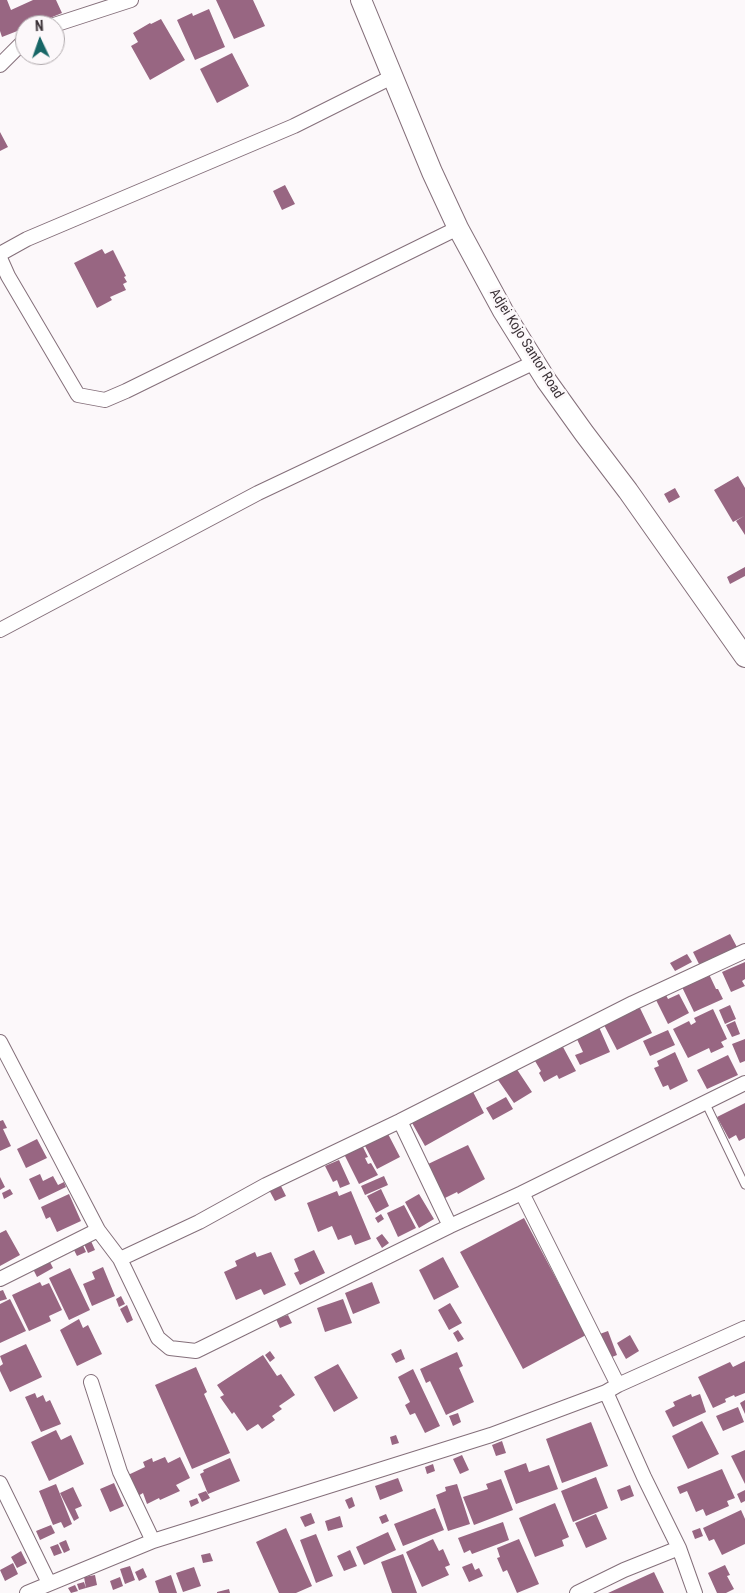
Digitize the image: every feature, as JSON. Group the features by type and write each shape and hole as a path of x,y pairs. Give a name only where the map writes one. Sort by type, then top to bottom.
{"street":[{"path":"65,21 130,0"},
{"name":"Adjei Kojo Santor Road","path":"361,0 392,77 458,228 503,311 535,362 584,433 628,491 745,657"},
{"path":"0,64 15,50"},
{"path":"392,77 294,126 27,239 0,256 8,276 78,395 105,400 458,228"},
{"path":"0,630 258,493 535,362"},
{"path":"120,1259 199,1222 266,1185 400,1121 633,1003 745,951"},
{"path":"0,1042 98,1230 120,1259 158,1338 170,1348 196,1351 450,1226 706,1104 745,1083"},
{"path":"400,1121 450,1226"},
{"path":"522,1193 612,1389 644,1477 679,1548 695,1593"},
{"path":"0,1279 98,1230"},
{"path":"27,1593 153,1541 491,1435 612,1389 745,1328"},
{"path":"91,1382 120,1472 153,1541"},
{"path":"0,1483 49,1583"},
{"path":"577,1593 624,1570 679,1548"}],"lane":[{"path":"706,1104 745,1185"}],"building":[{"path":"0,0 7,0 11,10 33,0 56,0 62,13 57,15 15,15 15,32 2,37 0,31"},
{"path":"216,0 253,0 265,26 234,39"},
{"path":"209,9 225,47 195,60 177,20 192,13 193,16"},
{"path":"161,19 185,60 150,80 131,46 138,42 133,33"},
{"path":"232,53 249,86 217,103 200,69"},
{"path":"0,132 8,147 0,151"},
{"path":"285,185 295,204 282,210 273,191"},
{"path":"102,249 105,254 113,250 127,282 123,284 126,290 110,297 112,300 97,308 74,263"},
{"path":"738,476 745,488 745,535 736,521 744,516 733,522 714,490"},
{"path":"675,488 680,497 669,503 664,494"},
{"path":"745,567 745,576 730,584 727,577"},
{"path":"730,934 738,949 701,968 693,952"},
{"path":"687,954 692,962 675,971 670,963"},
{"path":"745,962 745,979 742,981 745,986 731,992 722,972"},
{"path":"708,972 723,999 694,1012 681,985"},
{"path":"665,993 668,999 679,994 689,1013 668,1024 655,998"},
{"path":"730,1005 736,1019 725,1024 719,1010"},
{"path":"639,1006 652,1033 617,1050 603,1023"},
{"path":"713,1009 727,1039 721,1042 724,1047 711,1053 709,1048 688,1058 673,1029 689,1021 691,1025 696,1022 694,1018"},
{"path":"735,1021 740,1034 732,1037 726,1025"},
{"path":"598,1025 610,1052 580,1065 575,1055 583,1052 575,1035"},
{"path":"668,1030 675,1045 650,1056 643,1041"},
{"path":"745,1039 745,1061 740,1063 732,1044"},
{"path":"563,1047 576,1071 559,1079 557,1075 544,1082 539,1073 541,1071 535,1061"},
{"path":"675,1052 688,1081 670,1090 668,1085 663,1087 654,1068 659,1066 657,1061"},
{"path":"728,1055 738,1075 707,1089 697,1070"},
{"path":"516,1068 532,1092 514,1103 498,1080"},
{"path":"471,1088 484,1113 425,1146 411,1121"},
{"path":"506,1097 513,1109 493,1120 486,1108"},
{"path":"745,1103 745,1138 739,1141 736,1135 729,1139 717,1117"},
{"path":"3,1120 7,1128 3,1129 11,1146 0,1151 0,1121"},
{"path":"387,1132 400,1157 377,1169 364,1144"},
{"path":"37,1139 47,1158 26,1168 17,1149"},
{"path":"362,1145 368,1157 365,1158 368,1164 371,1163 378,1175 359,1184 344,1154"},
{"path":"468,1145 485,1179 458,1194 457,1192 443,1199 426,1165"},
{"path":"339,1160 350,1184 340,1188 337,1180 333,1182 325,1166"},
{"path":"40,1174 43,1181 53,1176 58,1185 64,1182 66,1187 39,1200 29,1179"},
{"path":"384,1176 388,1185 365,1195 361,1186"},
{"path":"0,1177 5,1187 0,1190"},
{"path":"279,1182 286,1196 275,1201 268,1188"},
{"path":"10,1189 13,1194 4,1199 2,1193"},
{"path":"381,1189 389,1206 376,1213 367,1196"},
{"path":"337,1191 339,1196 351,1191 371,1239 355,1245 351,1235 338,1240 332,1226 318,1232 307,1203"},
{"path":"69,1194 81,1221 57,1232 50,1217 46,1219 41,1207"},
{"path":"419,1194 434,1219 419,1228 405,1202"},
{"path":"404,1205 416,1228 398,1237 387,1213"},
{"path":"381,1214 384,1219 378,1223 375,1218"},
{"path":"524,1218 586,1335 523,1369 460,1252"},
{"path":"6,1230 20,1255 0,1266 0,1233"},
{"path":"382,1234 389,1243 382,1248 376,1238"},
{"path":"81,1241 86,1252 77,1256 72,1246"},
{"path":"91,1241 95,1250 88,1253 84,1244"},
{"path":"314,1250 325,1273 300,1285 294,1273 299,1271 294,1259"},
{"path":"255,1252 257,1257 271,1252 286,1285 264,1295 261,1289 236,1300 224,1272 237,1266 235,1261"},
{"path":"443,1257 459,1287 434,1300 419,1270"},
{"path":"49,1260 53,1268 37,1277 33,1269"},
{"path":"103,1267 115,1296 92,1306 83,1284 95,1279 92,1272"},
{"path":"70,1268 90,1310 69,1320 49,1278"},
{"path":"40,1282 42,1286 49,1283 62,1310 49,1316 51,1321 29,1331 12,1295"},
{"path":"372,1282 380,1303 353,1314 345,1293"},
{"path":"3,1290 7,1299 0,1301 0,1291"},
{"path":"121,1296 125,1304 119,1307 116,1299"},
{"path":"10,1299 26,1331 0,1343 0,1304"},
{"path":"343,1299 352,1323 325,1332 317,1308"},
{"path":"450,1303 462,1323 449,1330 438,1310"},
{"path":"127,1305 133,1320 127,1323 120,1309"},
{"path":"288,1315 292,1323 280,1328 276,1319"},
{"path":"79,1319 83,1328 88,1325 102,1354 77,1366 60,1330"},
{"path":"458,1330 464,1339 458,1342 453,1333"},
{"path":"608,1331 617,1355 607,1359 597,1335"},
{"path":"630,1335 639,1351 626,1359 617,1343"},
{"path":"26,1344 42,1377 10,1392 0,1371 0,1366 3,1364 0,1356"},
{"path":"401,1349 405,1359 396,1363 391,1354"},
{"path":"270,1351 275,1358 270,1362 265,1355"},
{"path":"457,1352 463,1366 459,1368 474,1402 446,1415 430,1381 426,1383 420,1369"},
{"path":"263,1355 277,1376 281,1374 295,1395 279,1406 282,1409 272,1416 275,1420 262,1429 258,1424 247,1431 234,1412 232,1414 220,1397 224,1395 217,1385"},
{"path":"745,1361 745,1393 725,1399 726,1402 713,1408 698,1377 730,1362 733,1367"},
{"path":"338,1364 358,1398 334,1412 314,1377"},
{"path":"196,1367 207,1392 204,1394 230,1453 192,1469 155,1385"},
{"path":"413,1369 440,1426 425,1433 415,1413 410,1415 405,1405 410,1402 398,1377"},
{"path":"35,1393 37,1398 43,1395 46,1402 50,1400 61,1424 41,1432 25,1397"},
{"path":"691,1394 692,1397 700,1394 706,1412 673,1427 665,1411 675,1406 673,1402"},
{"path":"745,1400 745,1414 740,1403"},
{"path":"738,1407 744,1422 723,1431 716,1416"},
{"path":"458,1413 461,1422 453,1426 449,1416"},
{"path":"702,1421 719,1454 688,1469 672,1436"},
{"path":"591,1422 608,1466 562,1483 546,1439"},
{"path":"56,1430 61,1440 71,1435 84,1464 49,1481 31,1442"},
{"path":"396,1435 399,1443 392,1445 390,1437"},
{"path":"502,1441 506,1453 496,1456 492,1445"},
{"path":"745,1450 745,1484 731,1456"},
{"path":"462,1455 469,1470 460,1474 453,1459"},
{"path":"165,1457 168,1463 180,1457 190,1478 176,1485 180,1491 147,1504 143,1493 138,1496 128,1475 145,1467 143,1462 152,1458 153,1462"},
{"path":"230,1458 240,1481 208,1494 200,1474 204,1472 203,1470"},
{"path":"526,1463 529,1472 549,1465 558,1489 516,1504 504,1471"},
{"path":"433,1464 435,1471 427,1474 425,1467"},
{"path":"722,1469 735,1498 727,1501 729,1506 706,1516 703,1509 696,1512 687,1491 680,1494 677,1487"},
{"path":"596,1477 608,1508 573,1522 561,1491"},
{"path":"398,1478 403,1491 380,1500 375,1486"},
{"path":"501,1479 513,1510 474,1525 463,1497 488,1489 486,1484"},
{"path":"114,1483 124,1506 110,1512 100,1489"},
{"path":"56,1484 72,1524 64,1528 61,1522 53,1525 39,1491"},
{"path":"457,1484 470,1524 448,1531 436,1495 446,1491 445,1487"},
{"path":"630,1485 634,1496 621,1501 617,1490"},
{"path":"73,1487 82,1506 75,1509 79,1518 74,1521 60,1493"},
{"path":"745,1490 745,1501 741,1503 737,1494"},
{"path":"206,1491 210,1498 202,1502 198,1494"},
{"path":"352,1497 355,1506 349,1509 345,1500"},
{"path":"197,1498 199,1503 191,1507 189,1501"},
{"path":"555,1503 569,1537 562,1540 564,1546 535,1557 519,1518"},
{"path":"435,1508 444,1530 403,1546 394,1524"},
{"path":"741,1510 745,1519 745,1544 722,1555 714,1539 709,1541 703,1528"},
{"path":"311,1513 315,1523 305,1527 300,1517"},
{"path":"386,1514 389,1521 382,1524 379,1517"},
{"path":"596,1514 607,1539 586,1548 575,1523"},
{"path":"340,1516 343,1527 328,1531 325,1521"},
{"path":"503,1522 509,1540 472,1554 470,1550 464,1553 458,1538"},
{"path":"51,1525 55,1533 40,1540 36,1531"},
{"path":"286,1528 312,1586 296,1593 279,1593 256,1542"},
{"path":"700,1528 703,1536 695,1539 692,1531"},
{"path":"388,1532 396,1550 364,1565 356,1547"},
{"path":"316,1534 333,1576 316,1583 300,1540"},
{"path":"433,1539 439,1551 443,1549 450,1565 445,1567 449,1575 422,1587 406,1552"},
{"path":"519,1539 539,1584 517,1593 507,1570 503,1572 497,1558 500,1557 497,1548"},
{"path":"66,1540 70,1550 64,1553 59,1543"},
{"path":"58,1544 62,1553 54,1556 50,1547"},
{"path":"350,1550 357,1566 344,1571 337,1556"},
{"path":"21,1551 27,1563 17,1568 11,1557"},
{"path":"210,1553 213,1561 203,1563 201,1555"},
{"path":"403,1554 417,1593 392,1593 381,1562"},
{"path":"13,1563 18,1574 5,1581 0,1570"},
{"path":"472,1563 475,1570 479,1568 483,1576 469,1582 462,1567"},
{"path":"725,1565 730,1575 727,1576 734,1589 726,1593 717,1593 708,1573"},
{"path":"130,1566 135,1580 125,1584 120,1569"},
{"path":"194,1567 201,1586 183,1592 176,1573"},
{"path":"143,1568 147,1577 139,1581 135,1572"},
{"path":"654,1572 664,1593 608,1593"},
{"path":"95,1575 97,1585 86,1588 84,1577"},
{"path":"171,1575 177,1593 159,1593 155,1581"},
{"path":"120,1577 123,1586 113,1590 110,1581"},
{"path":"84,1582 86,1588 79,1590 77,1584"},
{"path":"75,1585 78,1591 71,1593 68,1588"},
{"path":"229,1589 230,1593 217,1593 217,1592"}]}
